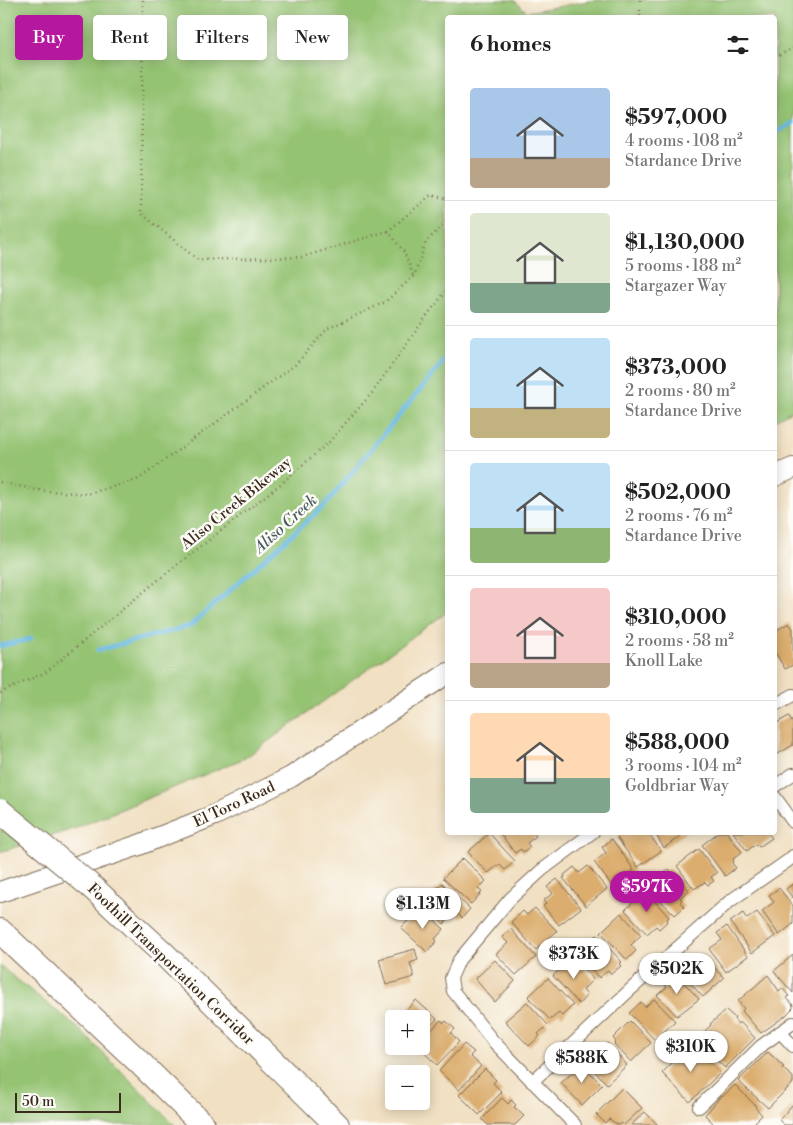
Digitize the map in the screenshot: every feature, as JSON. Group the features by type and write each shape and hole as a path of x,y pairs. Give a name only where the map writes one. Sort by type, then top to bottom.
{"highway":[{"name":"Foothill Transportation Corridor","path":"0,811 93,888 163,953 337,1125"},
{"path":"0,931 202,1125"}],"main road":[{"path":"777,475 793,468"},
{"name":"El Toro Road","path":"0,892 139,845 215,814 292,777 445,675"}],"street":[{"path":"777,705 793,695"},
{"path":"777,785 793,774"},
{"path":"777,799 793,822"},
{"path":"575,1125 493,1040 453,991 451,978 460,960 510,899 542,870 590,835"},
{"path":"532,1082 630,990 730,901 793,856"},
{"path":"699,1107 761,1046 793,1022"},
{"path":"780,1032 793,1046"}],"path":[{"path":"143,0 141,212 198,260 302,256 388,232 431,195 445,198"},
{"path":"640,0 640,15"},
{"path":"777,57 793,48"},
{"path":"0,482 37,490 88,494 139,479 296,364 327,329 385,302 414,276 426,242 445,223"},
{"path":"388,232 404,252 414,276"},
{"name":"Aliso Creek Bikeway","path":"0,693 46,672 329,442 372,393 445,293"}],"green space":[{"path":"0,0 514,0 527,12 595,0 793,0 793,410 777,419 777,15 445,15 445,613 245,758 76,828 0,852"},
{"path":"0,966 78,1028 175,1125 0,1125"}],"building":[{"path":"789,623 793,629 793,665 785,669 777,655 777,630"},
{"path":"789,716 793,724 793,745 778,754 777,753 777,723"},
{"path":"487,835 491,835 515,861 505,870 500,865 488,873 468,852"},
{"path":"501,835 535,835 527,843 530,847 523,852 521,849 515,853"},
{"path":"620,835 650,835 661,851 638,867 617,838"},
{"path":"656,835 682,835 664,848"},
{"path":"715,835 729,835 742,852 733,859 732,863 736,868 725,876 702,845"},
{"path":"735,835 770,835 772,838 759,847 756,844 747,851"},
{"path":"612,839 634,870 612,886 594,862 606,853 602,847"},
{"path":"699,849 717,873 711,877 714,881 708,885 705,882 694,889 677,866"},
{"path":"463,858 486,881 478,889 482,892 471,904 443,878"},
{"path":"588,866 607,889 586,906 563,878 574,867 579,873"},
{"path":"669,869 689,890 680,898 682,900 680,902 684,907 675,915 648,888"},
{"path":"557,879 581,908 559,925 543,906 546,904 543,901 553,893 547,887"},
{"path":"442,883 470,909 462,918 456,912 444,924 423,904"},
{"path":"793,884 793,898 786,889"},
{"path":"779,888 793,906 793,924 779,935 762,911 774,902 769,895"},
{"path":"645,891 669,917 668,921 659,929 656,926 647,934 625,910"},
{"path":"421,908 444,929 435,939 437,941 427,952 401,928"},
{"path":"535,908 557,931 536,950 511,922 523,911 527,915"},
{"path":"757,912 775,936 752,953 730,922 743,913 747,919"},
{"path":"621,913 641,935 631,945 636,951 627,960 601,932"},
{"path":"727,926 748,956 726,972 709,949 722,940 717,933"},
{"path":"511,929 536,957 516,975 496,954 508,943 502,937"},
{"path":"597,935 622,962 619,964 621,966 611,974 608,970 599,978 577,954"},
{"path":"415,949 418,960 410,963 414,977 386,985 379,959"},
{"path":"702,954 724,978 703,997 678,970 690,959 693,962"},
{"path":"793,955 793,993 774,971"},
{"path":"573,957 593,979 583,990 587,995 579,1004 553,976"},
{"path":"495,960 515,981 495,1002 475,979"},
{"path":"675,973 699,999 677,1016 657,995 667,987 663,983"},
{"path":"768,975 779,991 782,988 789,996 787,998 793,1005 793,1008 761,1033 742,1011 744,1009 738,1001"},
{"path":"548,978 573,1005 562,1016 559,1013 550,1020 528,997"},
{"path":"654,999 675,1021 655,1040 629,1013 641,1002 645,1007"},
{"path":"416,1000 427,1010 407,1010"},
{"path":"527,1002 548,1025 529,1046 505,1021"},
{"path":"726,1010 735,1018 738,1024 740,1022 755,1038 725,1068 702,1047 704,1045 698,1038"},
{"path":"430,1013 437,1019 430,1026"},
{"path":"441,1020 444,1023 446,1021 455,1029 451,1033 459,1042 437,1065 426,1055 430,1055 430,1032"},
{"path":"630,1021 651,1043 631,1062 614,1044 616,1042 613,1038"},
{"path":"607,1043 627,1065 607,1084 582,1058 593,1045 598,1051"},
{"path":"464,1044 474,1052 470,1056 481,1066 459,1090 439,1071"},
{"path":"690,1045 697,1053 699,1051 720,1073 690,1102 662,1073"},
{"path":"768,1052 793,1077 793,1083 768,1108 738,1081"},
{"path":"582,1064 602,1085 582,1105 561,1083"},
{"path":"485,1069 496,1080 493,1083 502,1092 479,1115 459,1095"},
{"path":"735,1085 756,1106 762,1115 754,1125 713,1125 705,1115 721,1096"},
{"path":"622,1088 642,1108 624,1125 622,1123 618,1125 609,1119 605,1123 596,1114"},
{"path":"502,1098 508,1104 511,1100 516,1105 514,1107 524,1116 515,1125 488,1125 482,1119"},
{"path":"793,1104 793,1125 784,1125 779,1120"},
{"path":"645,1112 658,1125 631,1125"}],"waterway":[{"name":"Aliso Creek","path":"777,132 793,123"},
{"name":"Aliso Creek","path":"98,650 190,626 326,504 445,360"},
{"name":"Aliso Creek","path":"0,646 31,639"}]}
